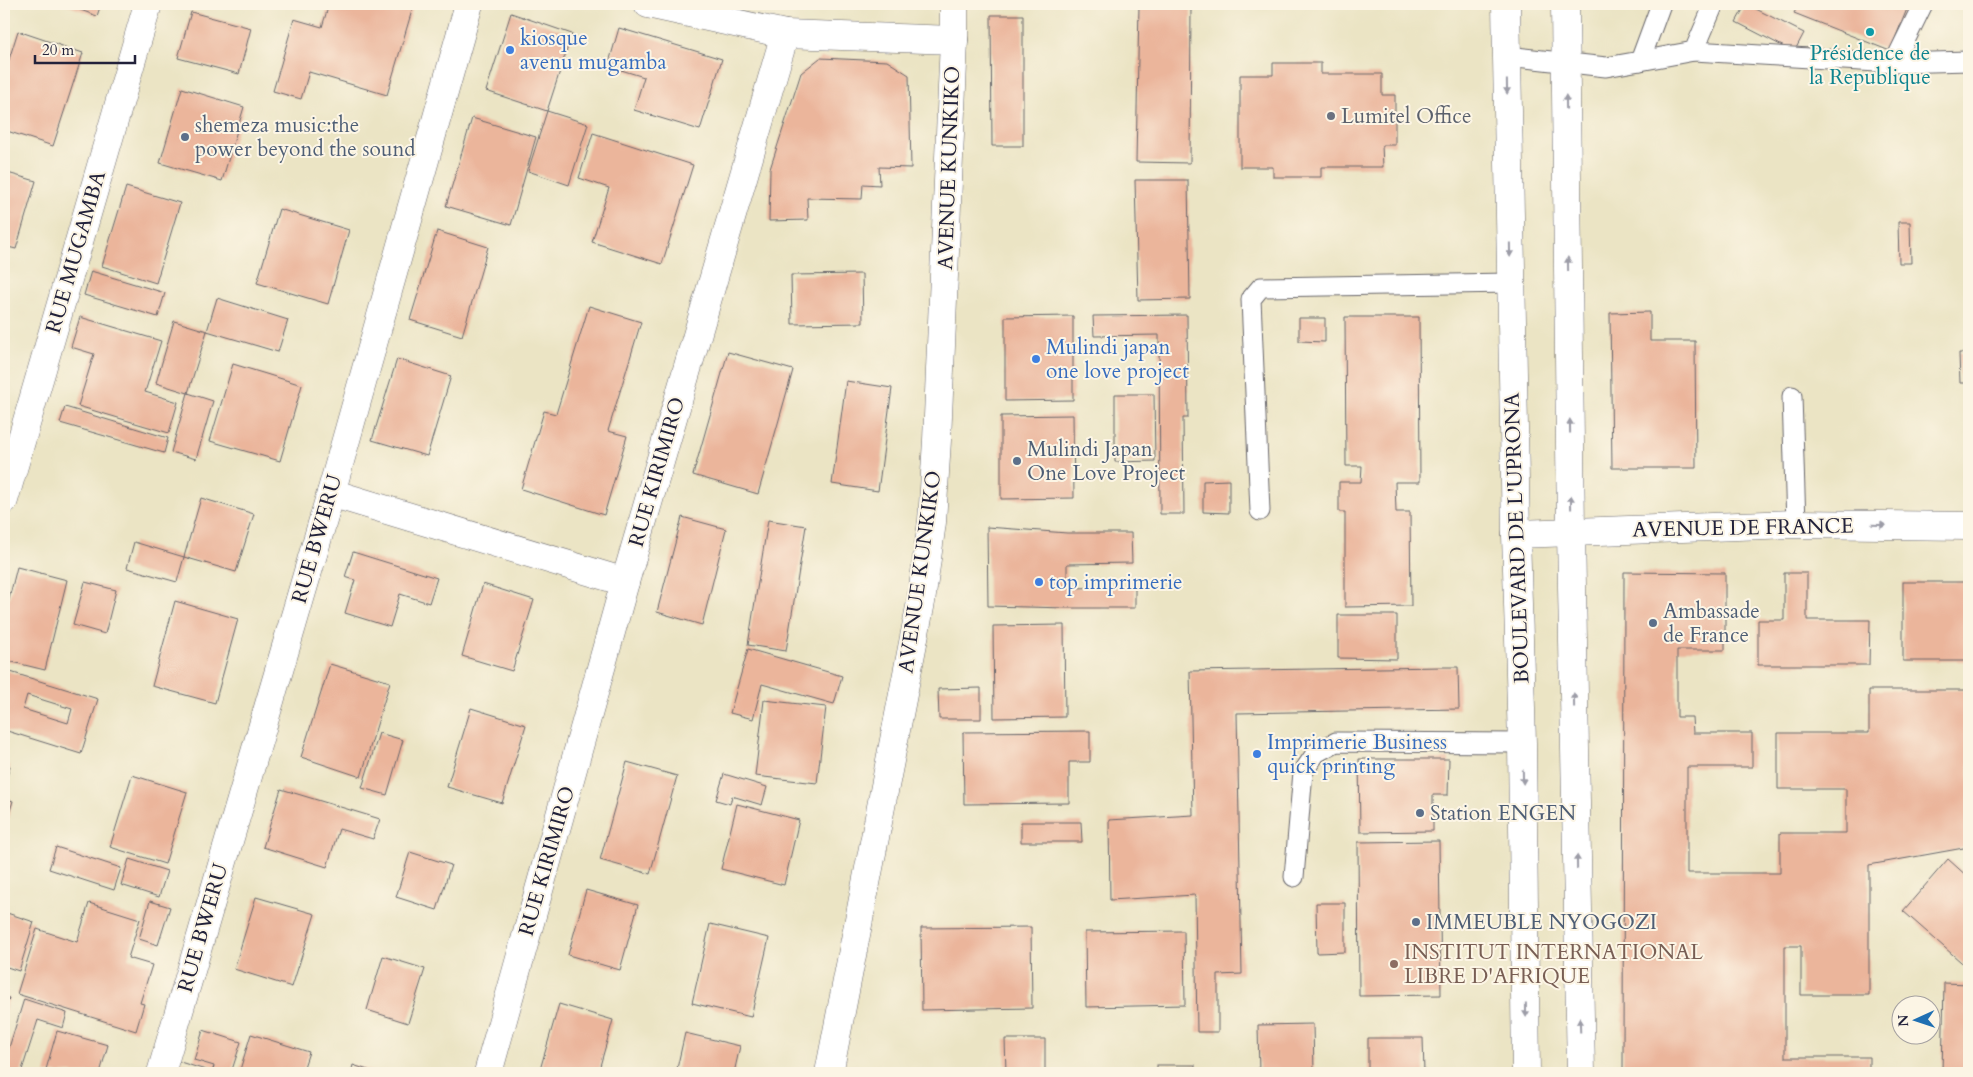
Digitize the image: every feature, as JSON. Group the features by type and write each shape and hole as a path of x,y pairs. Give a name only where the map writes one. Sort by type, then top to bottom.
{"street":[{"name":"RUE MUGAMBA","path":"4,500 148,4"},
{"name":"RUE BWERU","path":"161,1073 331,493 469,4"},
{"path":"648,4 785,34 954,40"},
{"name":"AVENUE KUNKIKO","path":"829,1073 921,602 932,522 938,430 954,4"},
{"name":"BOULEVARD DE L'UPRONA","path":"1506,4 1510,283 1522,742 1526,1073"},
{"path":"1565,4 1571,532 1581,1073"},
{"name":"RUE KIRIMIRO","path":"488,1073 625,582 785,34"},
{"path":"331,493 625,582"},
{"name":"AVENUE DE FRANCE","path":"1516,534 1796,524 1969,526"}],"lane":[{"path":"1640,61 1662,4"},
{"path":"1694,51 1714,4"},
{"path":"1894,63 1923,4"},
{"path":"1507,56 1606,67 1694,51 1894,63 1969,61"},
{"path":"1260,511 1251,299 1261,287 1510,283"},
{"path":"1792,396 1796,524"},
{"path":"1294,877 1303,772 1316,753 1336,742 1522,742"}],"building":[{"path":"64,4 101,4 97,16"},
{"path":"329,4 402,4 413,7 387,95 309,72 301,99 273,91 294,19 322,27"},
{"path":"1746,4 1804,33 1794,52 1736,22"},
{"name":"Présidence de la Republique","path":"1799,4 1909,4 1890,51 1794,13"},
{"path":"1139,5 1191,6 1190,163 1136,162"},
{"path":"191,12 251,28 239,74 178,58"},
{"path":"511,13 572,34 547,111 486,91"},
{"path":"991,15 1023,15 1023,146 992,146"},
{"path":"619,28 722,59 700,130 634,110 644,77 608,66"},
{"path":"18,31 83,53 53,146 4,130 4,75"},
{"path":"820,58 887,61 909,75 911,168 879,167 880,185 863,184 862,199 807,198 808,220 769,221 770,169 801,73"},
{"path":"1273,63 1321,63 1321,74 1382,74 1382,95 1395,95 1395,145 1382,145 1383,167 1321,167 1321,177 1273,177 1273,167 1240,167 1240,75 1273,75"},
{"path":"182,88 244,107 222,181 160,163"},
{"path":"547,111 588,124 569,185 528,171"},
{"path":"472,118 536,137 511,225 446,206"},
{"path":"593,133 693,165 662,264 592,242 609,188 579,178"},
{"path":"4,172 36,181 16,249 4,246"},
{"path":"1135,180 1188,180 1190,299 1138,300"},
{"path":"126,187 180,203 156,283 102,266"},
{"path":"279,209 349,230 328,304 257,283"},
{"path":"1898,222 1910,222 1911,263 1899,263"},
{"path":"437,231 488,247 462,336 410,320"},
{"path":"91,271 165,293 158,317 84,295"},
{"path":"862,274 863,323 792,324 791,275"},
{"path":"217,298 288,320 278,352 207,331"},
{"path":"589,306 641,322 608,431 627,436 604,515 521,489 544,411 556,414"},
{"path":"1650,312 1650,341 1695,341 1696,468 1612,468 1610,313"},
{"path":"1187,315 1188,418 1183,418 1184,514 1160,514 1159,335 1094,336 1093,316"},
{"path":"1073,316 1073,400 1005,401 1005,317"},
{"path":"80,317 161,341 145,392 178,402 169,433 78,406 94,354 71,347"},
{"path":"1345,317 1419,317 1420,482 1395,482 1396,512 1410,512 1411,606 1345,607 1345,512 1339,512 1339,482 1361,482 1362,466 1346,466"},
{"path":"1299,318 1325,318 1325,342 1299,341"},
{"path":"174,321 207,331 188,393 156,383"},
{"path":"728,352 793,370 758,494 693,475"},
{"path":"1959,353 1969,353 1969,383 1960,383"},
{"path":"397,359 451,376 427,456 372,440"},
{"path":"233,364 302,385 280,461 210,441"},
{"path":"846,381 892,388 878,491 832,484"},
{"path":"188,393 213,401 196,459 171,452"},
{"path":"1115,394 1154,394 1155,461 1115,462"},
{"path":"65,407 168,438 164,453 60,423"},
{"path":"1073,415 1074,498 1001,499 1001,416"},
{"path":"1229,480 1229,513 1203,512 1203,481"},
{"path":"201,498 254,514 236,572 184,557"},
{"path":"682,517 726,529 702,625 657,612"},
{"path":"768,520 806,526 786,651 748,645"},
{"path":"987,527 1067,533 1131,533 1132,563 1067,564 1067,588 1135,587 1135,608 988,606"},
{"path":"134,542 184,557 177,582 127,568"},
{"path":"353,552 437,578 429,603 400,594 390,627 345,613 355,580 345,577"},
{"path":"17,567 67,580 45,670 4,660 4,619"},
{"path":"1624,572 1725,573 1725,650 1677,650 1677,717 1692,717 1693,733 1752,733 1752,767 1687,767 1687,873 1780,873 1780,833 1846,833 1846,789 1778,789 1778,733 1869,733 1869,690 1969,690 1969,847 1869,865 1869,995 1801,995 1801,946 1785,946 1785,1057 1869,1057 1869,1073 1623,1073"},
{"path":"1784,573 1807,573 1807,620 1870,620 1869,665 1758,665 1758,620 1784,620"},
{"path":"85,582 116,590 105,634 73,625"},
{"path":"1903,582 1969,582 1969,661 1903,661"},
{"path":"483,584 534,600 512,671 462,656"},
{"path":"175,601 238,619 215,703 152,686"},
{"path":"1338,615 1397,615 1397,659 1338,658"},
{"path":"1064,625 1065,717 994,718 993,626"},
{"path":"748,649 842,676 834,704 762,684 753,719 730,713"},
{"path":"330,664 390,682 361,777 301,757"},
{"path":"1458,667 1459,709 1237,713 1242,974 1218,975 1218,1032 1197,1032 1195,895 1110,900 1109,820 1193,815 1190,671"},
{"path":"4,670 98,699 81,754 4,730","holes":["27,695 72,709 68,723 23,709"]},
{"path":"981,688 981,719 939,719 938,689"},
{"path":"764,700 826,707 817,783 755,776"},
{"path":"471,708 526,725 502,803 447,787"},
{"path":"1090,731 1090,762 1069,762 1069,803 964,804 963,732"},
{"path":"379,733 403,740 387,795 362,788"},
{"path":"1359,759 1449,759 1448,795 1433,795 1433,831 1360,832"},
{"path":"627,762 677,776 650,874 600,860"},
{"path":"4,764 10,766 4,787"},
{"path":"724,774 767,787 762,805 732,796 730,804 716,800"},
{"path":"132,775 187,792 165,864 110,847"},
{"path":"281,789 380,819 373,839 339,829 327,867 263,847"},
{"path":"4,798 13,801 4,830"},
{"path":"737,804 799,820 784,885 721,869"},
{"path":"1021,822 1081,822 1082,842 1021,842"},
{"path":"1439,841 1441,995 1359,996 1358,842"},
{"path":"56,847 121,868 114,890 49,869"},
{"path":"410,852 451,865 437,910 396,897"},
{"path":"129,859 167,871 159,897 121,885"},
{"path":"1948,859 1969,878 1969,969 1903,911"},
{"path":"586,890 638,905 620,970 568,955"},
{"path":"256,897 315,914 292,987 234,969"},
{"path":"150,901 170,907 158,945 139,939"},
{"path":"89,903 140,919 128,958 152,965 140,1003 144,1004 136,1031 17,994 37,929 77,942"},
{"path":"1316,903 1345,903 1345,952 1317,953"},
{"path":"4,912 34,922 19,971 4,966"},
{"path":"710,924 769,938 751,1017 692,1003"},
{"path":"1031,927 1032,1008 922,1010 921,928"},
{"path":"1184,931 1185,1005 1086,1007 1085,932"},
{"path":"383,956 425,969 408,1023 367,1010"},
{"path":"1944,983 1969,984 1969,1073 1942,1073"},
{"path":"4,996 9,998 4,1013"},
{"path":"24,999 67,1013 63,1028 38,1020 21,1073 4,1073 4,1064"},
{"path":"559,1004 613,1020 598,1073 539,1073"},
{"path":"1313,1024 1314,1073 1259,1073 1258,1025"},
{"path":"203,1030 241,1042 231,1073 173,1073 177,1061 212,1072 214,1066 194,1060"},
{"path":"57,1031 108,1045 100,1073 45,1073"},
{"path":"685,1033 740,1046 734,1073 676,1073"},
{"path":"251,1034 309,1052 302,1073 239,1073"},
{"path":"1368,1038 1423,1038 1424,1073 1368,1073"},
{"path":"1005,1039 1045,1039 1045,1073 1006,1073"},
{"path":"353,1065 377,1073 351,1073"},
{"path":"1157,1065 1195,1065 1195,1073 1157,1073"}],"place":[{"name":"Présidence de la Republique","path":"1870,32"},
{"name":"kiosque avenu mugamba","path":"510,50"},
{"name":"Lumitel Office","path":"1331,116"},
{"name":"shemeza music:the power beyond the sound","path":"185,137"},
{"name":"Mulindi japan one love project","path":"1036,359"},
{"name":"Mulindi Japan One Love Project","path":"1017,461"},
{"name":"top imprimerie","path":"1039,582"},
{"name":"Ambassade de France","path":"1653,623"},
{"name":"Imprimerie Business quick printing","path":"1257,754"},
{"name":"Station ENGEN","path":"1420,813"},
{"name":"IMMEUBLE NYOGOZI","path":"1416,922"},
{"name":"INSTITUT INTERNATIONAL LIBRE D'AFRIQUE","path":"1394,964"}]}
